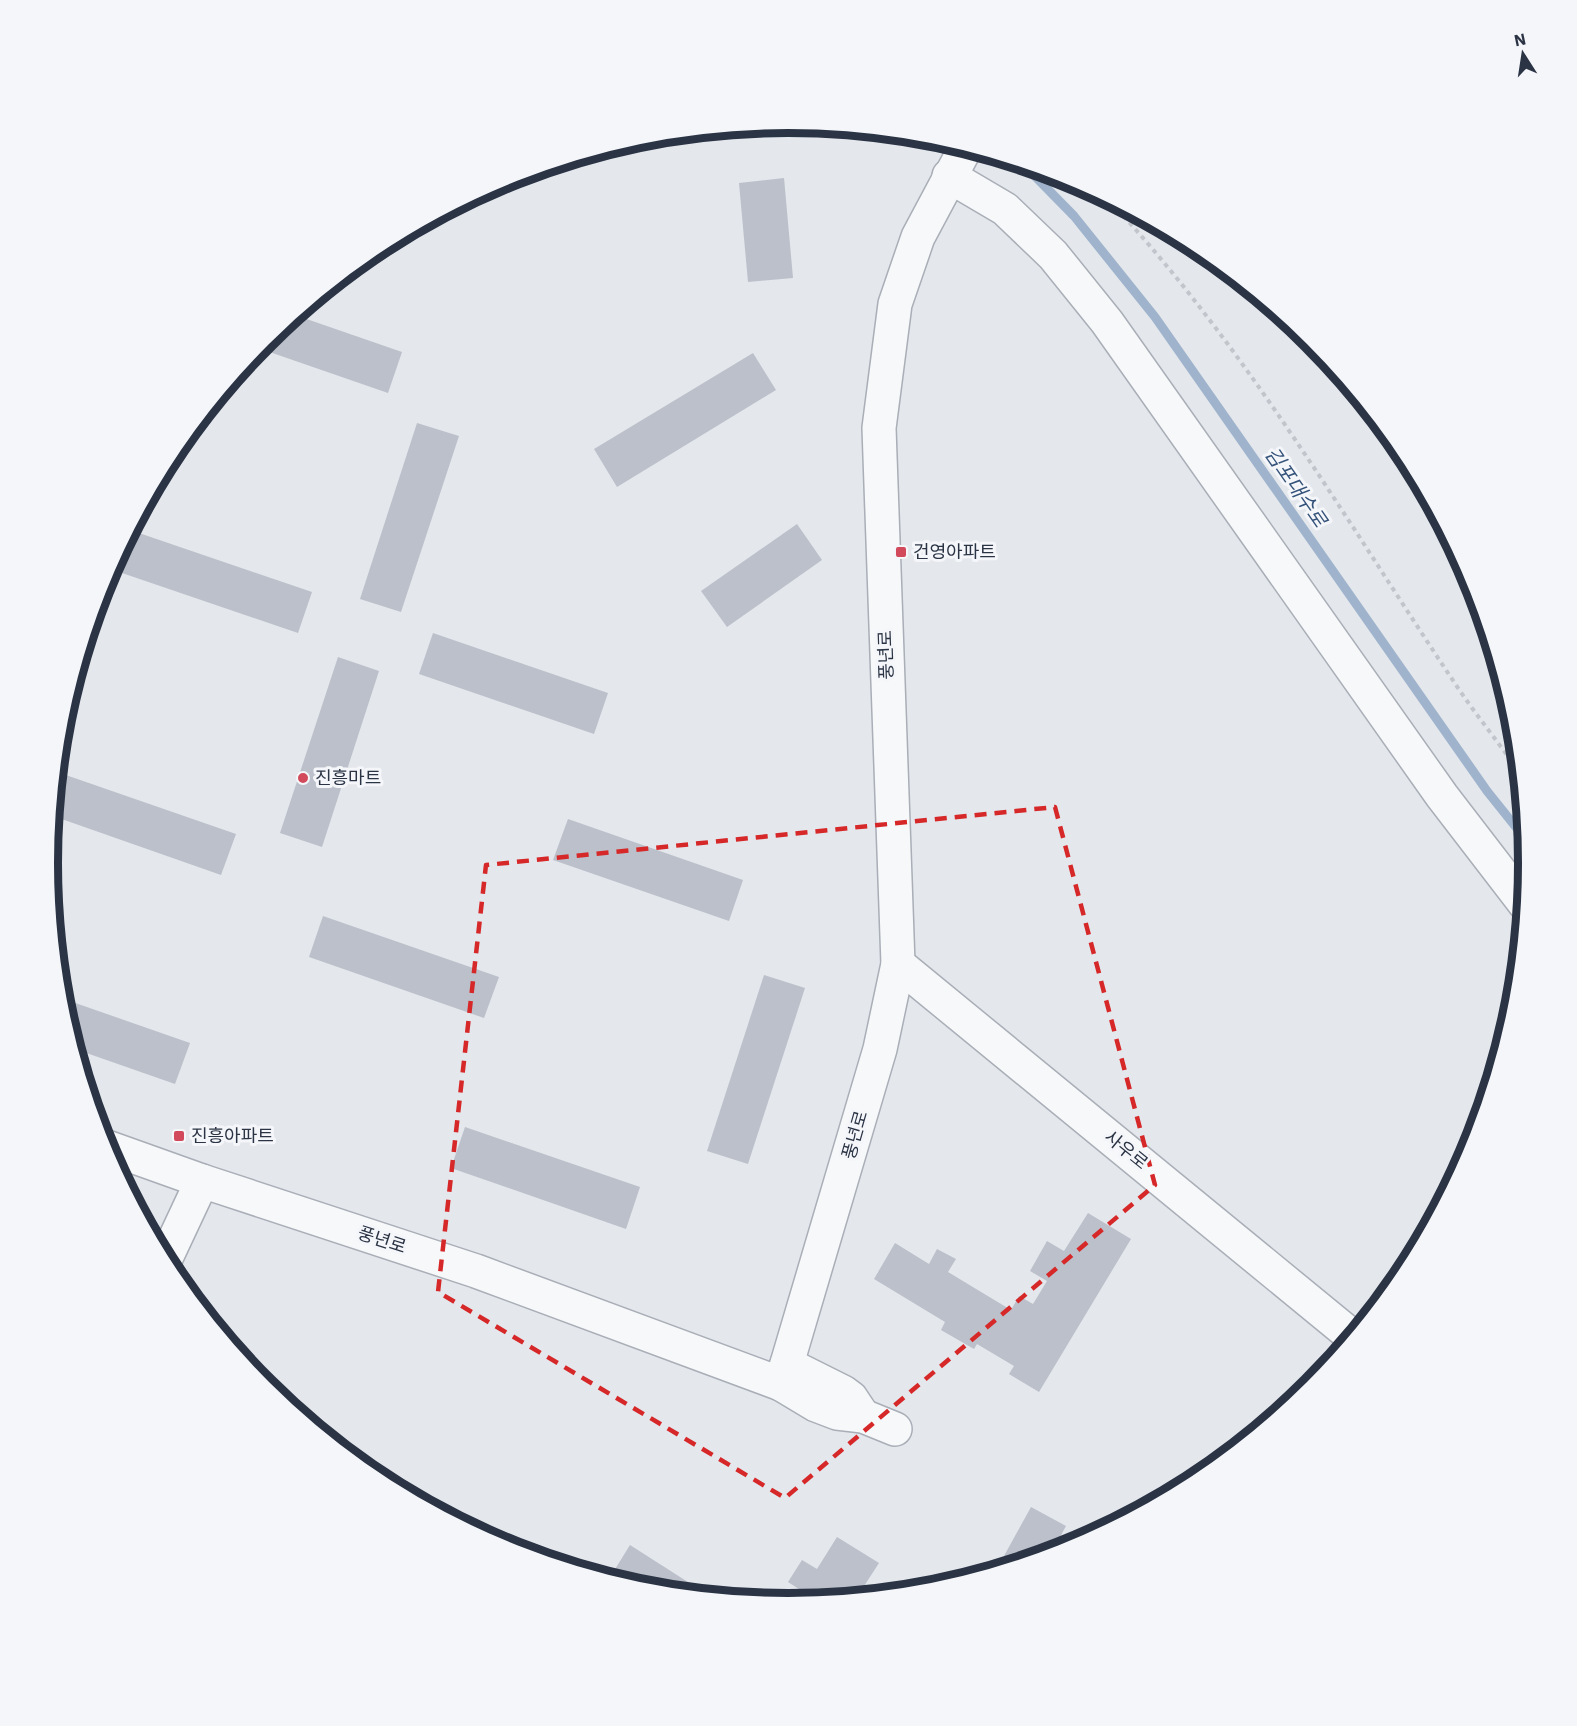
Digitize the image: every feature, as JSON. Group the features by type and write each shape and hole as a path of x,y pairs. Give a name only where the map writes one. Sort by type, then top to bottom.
{"street":[{"name":"풍년로","path":"118,1151 784,1374 880,1049 898,964 879,428 895,304 918,237 957,162 1053,255 1107,322 1442,796 1517,894"},
{"name":"사우로","path":"898,964 1347,1332"},
{"path":"170,1250 202,1181"},
{"path":"784,1374 816,1405 837,1413 863,1416 895,1429"}],"path":[{"path":"1122,214 1139,232 1237,357 1386,576 1457,686 1511,760"}],"highlighted area":[{"path":"1055,807 1155,1185 785,1498 438,1292 486,865"}],"building":[{"path":"784,178 793,278 748,282 739,183"},
{"path":"303,318 402,352 388,393 268,351"},
{"path":"753,353 776,390 617,487 594,449"},
{"path":"417,423 459,436 401,612 360,599"},
{"path":"797,524 822,560 727,627 701,591"},
{"path":"138,533 312,592 298,633 122,573"},
{"path":"433,633 608,693 594,734 419,674"},
{"path":"338,657 379,671 322,847 280,833"},
{"path":"64,774 236,834 221,875 60,818"},
{"path":"568,819 743,880 729,921 553,860"},
{"path":"323,916 499,977 484,1018 309,957"},
{"path":"764,975 805,988 748,1164 707,1151"},
{"path":"72,1002 190,1043 175,1084 83,1052"},
{"path":"465,1127 640,1187 626,1229 451,1168"},
{"path":"1088,1213 1131,1239 1039,1392 1009,1374 1014,1366 977,1344 974,1349 941,1330 945,1322 874,1279 895,1243 929,1264 937,1249 956,1259 948,1272 1011,1310 1019,1296 1033,1304 1047,1281 1030,1271 1047,1241 1064,1251"},
{"path":"1031,1507 1066,1526 1060,1537 1063,1539 1009,1558 1004,1556"},
{"path":"837,1537 879,1563 862,1589 804,1592 788,1582 802,1560 817,1569"},
{"path":"630,1545 691,1584 689,1586 614,1571"}],"waterway":[{"name":"김포대수로","path":"1035,177 1074,216 1155,317 1487,791 1517,829"}],"place":[{"name":"건영아파트","path":"901,552"},
{"name":"진흥마트","path":"303,778"},
{"name":"진흥아파트","path":"179,1136"}]}
